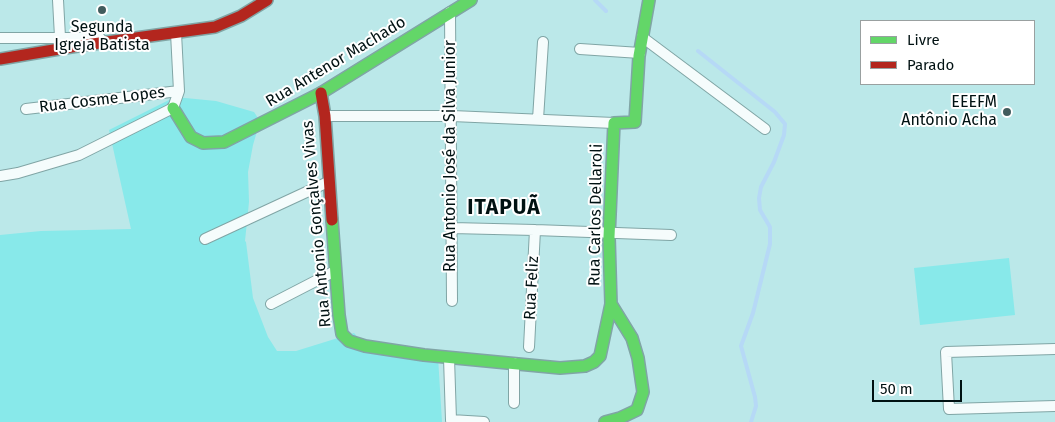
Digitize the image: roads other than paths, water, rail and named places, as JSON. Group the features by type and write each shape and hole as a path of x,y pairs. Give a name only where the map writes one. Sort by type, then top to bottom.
{"street":[{"path":"58,0 60,37"},
{"path":"0,59 215,26 241,16 267,0"},
{"name":"Rua Antenor Machado","path":"173,108 188,136 198,143 224,142 321,93 471,0"},
{"name":"Rua Carlos Dellaroli","path":"605,422 620,418 637,410 643,392 638,358 632,338 611,304 609,232 614,123 635,122 640,52 649,0"},
{"name":"Rua Antonio José da Silva Junior","path":"450,12 452,301"},
{"path":"0,176 18,173 79,155 173,108 179,91 176,32"},
{"path":"642,37 765,129"},
{"path":"0,38 128,39"},
{"path":"538,120 543,42"},
{"path":"580,49 640,52"},
{"name":"Rua Cosme Lopes","path":"26,108 179,91"},
{"name":"Rua Antonio Gonçalves Vivas","path":"321,93 335,271 342,334 349,341 365,346 424,356 560,368 585,366 594,362 600,356 611,304"},
{"path":"324,116 452,116 614,123"},
{"path":"205,239 328,182"},
{"path":"452,228 671,235"},
{"name":"Rua Feliz","path":"529,347 535,230"},
{"path":"271,304 335,271"},
{"path":"1055,349 946,352 949,409 1055,406"},
{"path":"449,358 451,420 484,422"},
{"path":"514,363 514,402"}],"waterway":[{"path":"595,0 606,11"},
{"path":"698,51 775,112 785,124 784,135 774,162 761,187 759,198 760,210 770,227 770,244 753,313 741,346 755,397 756,406 751,422"}],"place":[{"name":"Segunda Igreja Batista","path":"102,10"},
{"name":"EEEFM Antônio Acha","path":"1007,112"}],"district":[{"name":"ITAPUÃ","path":"504,208"}]}
